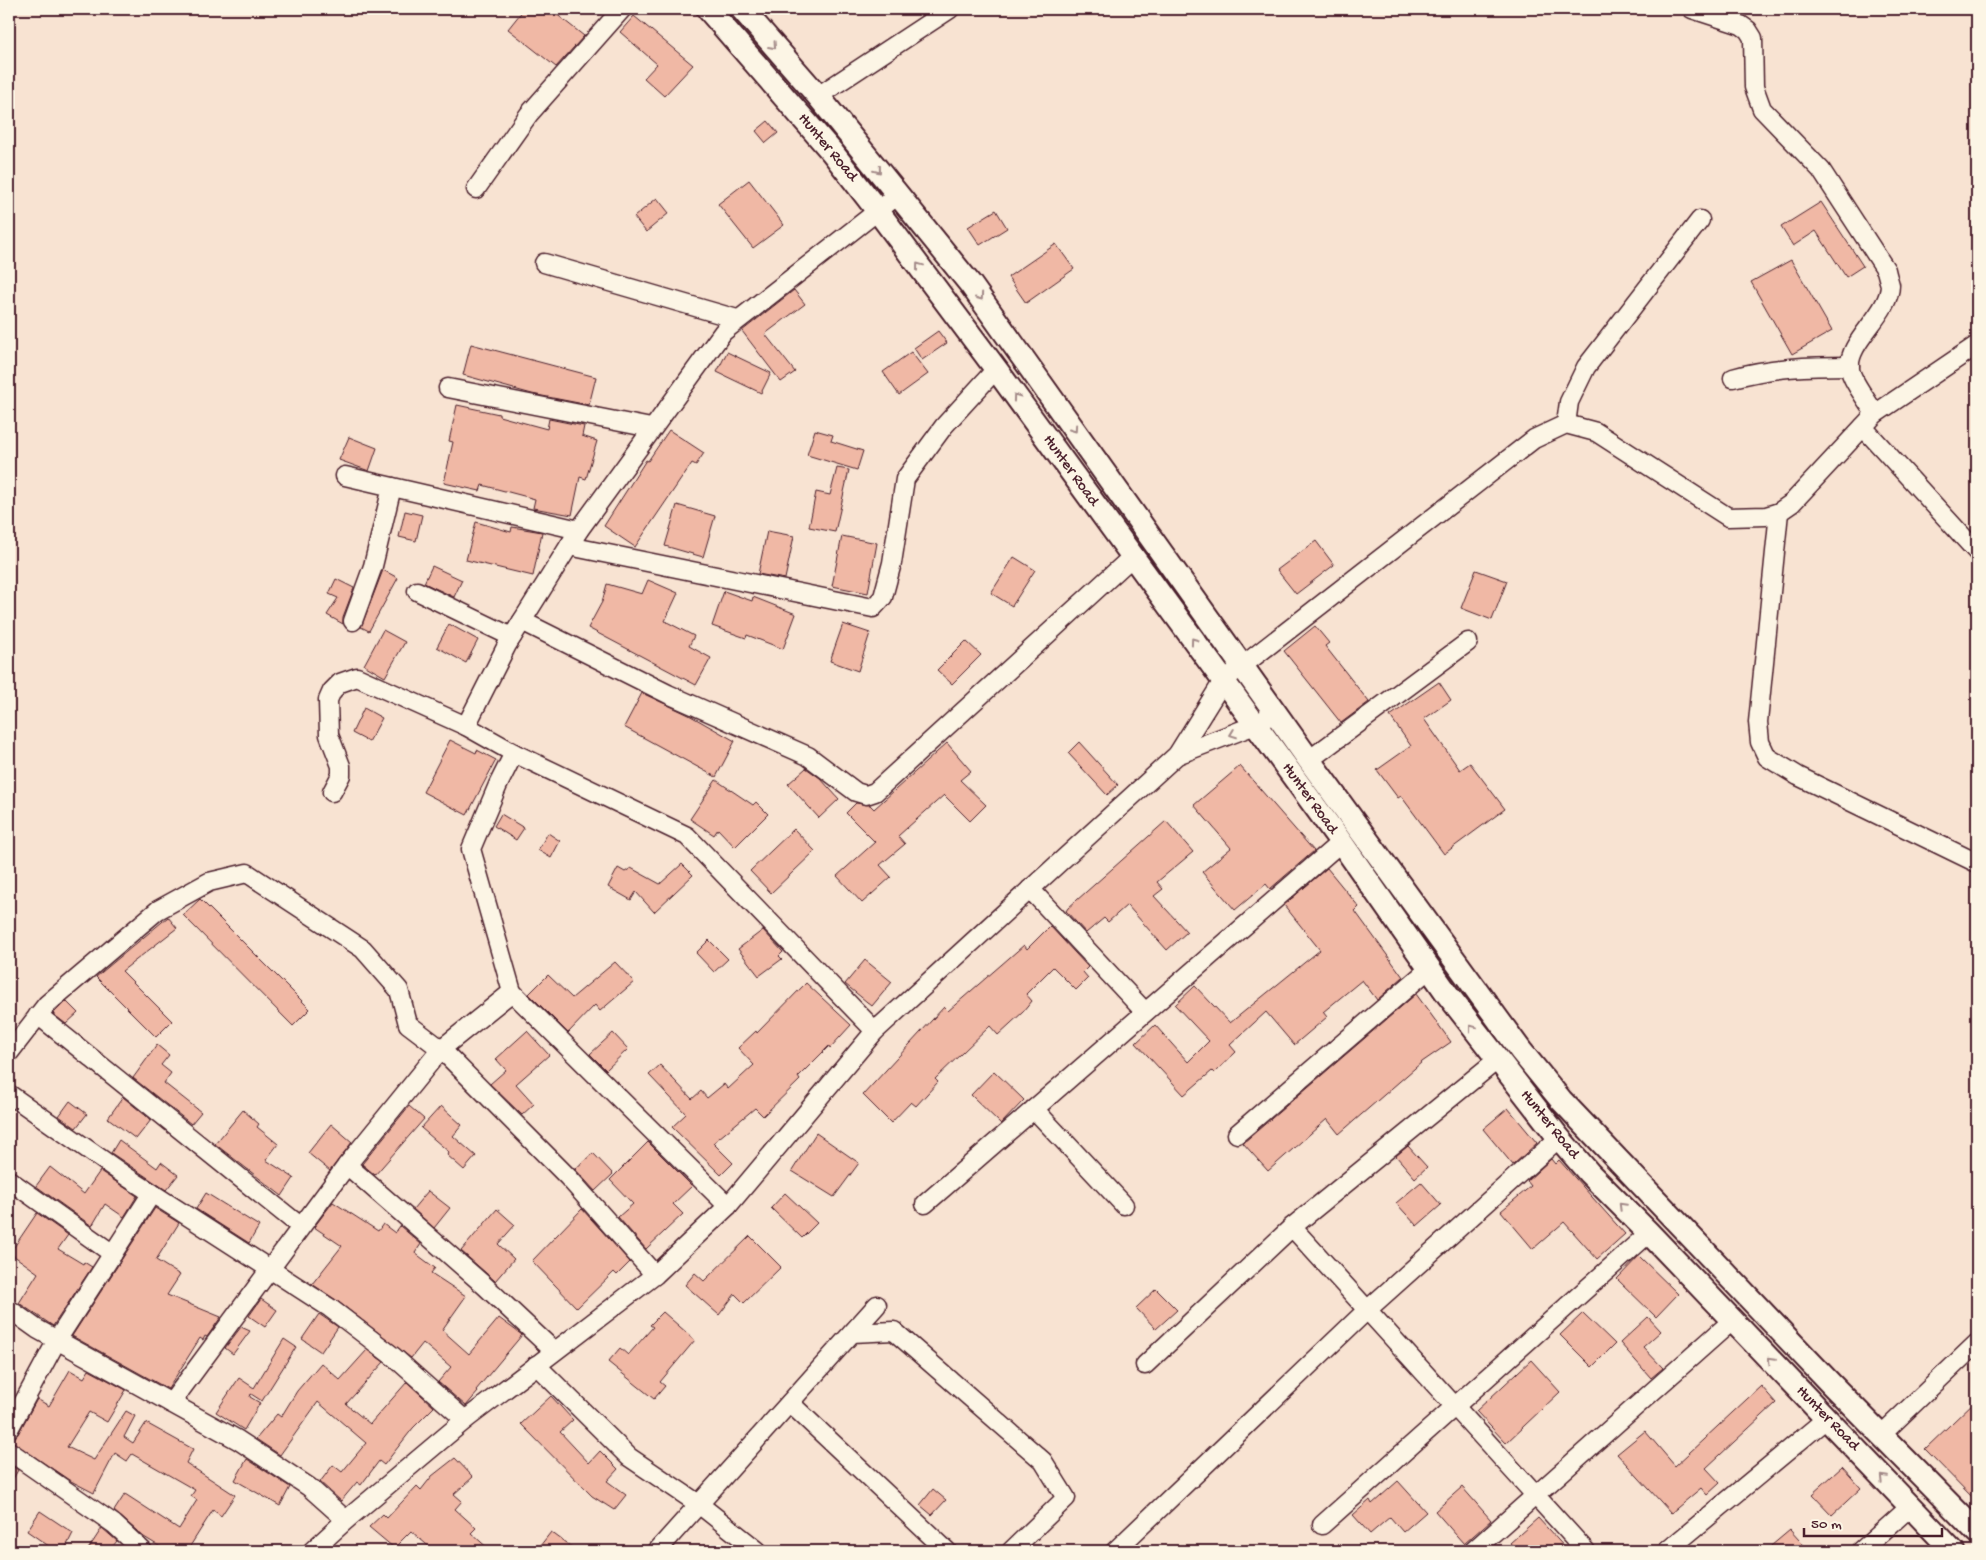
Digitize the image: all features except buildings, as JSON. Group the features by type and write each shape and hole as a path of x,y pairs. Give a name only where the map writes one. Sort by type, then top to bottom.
{"main road":[{"name":"Hunter Road","path":"708,9 832,152 877,210 996,368 1341,842 1427,965 1497,1060 1559,1138 1588,1173 1649,1233 1953,1551"},
{"name":"Hunter Road","path":"742,9 818,96 971,285 1243,664 1309,760 1521,1051 1562,1100 1881,1435 1977,1532"},
{"path":"1427,965 1445,946"}],"street":[{"path":"476,189 529,114 622,9"},
{"path":"818,96 950,9"},
{"path":"1692,9 1741,24 1748,30 1753,38 1754,88 1762,109 1821,170 1886,270 1890,286 1886,301 1855,350 1850,366 1850,370 1875,414"},
{"path":"466,726 512,637 579,530 651,428 723,332 737,319 898,195"},
{"path":"1566,424 1569,402 1586,367 1700,220"},
{"path":"544,264 737,319"},
{"path":"312,1551 465,1420 655,1275 728,1206 874,1031 1177,755 1223,681 1534,439 1566,424 1596,432 1728,517 1766,516 1779,512 1792,502 1875,414 1977,345"},
{"path":"1733,378 1755,372 1796,366 1850,366"},
{"path":"569,546 873,608 883,597 892,563 905,479 944,426 996,368"},
{"path":"448,388 651,428"},
{"path":"1863,427 1977,552"},
{"path":"345,476 579,530"},
{"path":"353,621 373,566 392,487"},
{"path":"1779,512 1758,722 1760,742 1767,757 1798,776 1977,863"},
{"path":"522,621 668,694 808,756 856,792 866,795 875,792 1132,557"},
{"path":"417,591 512,637"},
{"path":"1309,760 1468,642"},
{"path":"332,792 341,775 341,766 329,735 328,700 332,691 340,683 357,677 466,726 514,753 687,836 874,1031"},
{"path":"1177,755 1255,725 1276,711"},
{"path":"514,753 498,785 471,849 512,992 728,1206"},
{"path":"925,1204 1341,842"},
{"path":"9,1053 47,1004 158,910 210,882 247,873 363,949 398,990 408,1024 441,1049 568,1177 655,1275"},
{"path":"1030,889 1145,1012"},
{"path":"1237,1134 1427,965"},
{"path":"171,1403 300,1226 441,1049 512,992"},
{"path":"38,1015 300,1226"},
{"path":"1145,1366 1292,1227 1497,1060"},
{"path":"9,1094 152,1194 330,1308 394,1357 465,1420"},
{"path":"1034,1109 1124,1204"},
{"path":"1115,1551 1366,1311 1559,1138"},
{"path":"347,1165 485,1286 554,1351"},
{"path":"9,1180 113,1254"},
{"path":"9,1429 57,1340 152,1194"},
{"path":"1292,1227 1366,1311 1536,1494 1586,1551"},
{"path":"1322,1525 1649,1233"},
{"path":"657,1551 700,1505 876,1305"},
{"path":"9,1309 57,1340 238,1440 309,1487 346,1520"},
{"path":"1474,1551 1733,1320"},
{"path":"852,1333 894,1331 1043,1460 1066,1498 1011,1551"},
{"path":"1881,1435 1977,1343"},
{"path":"536,1365 629,1457 700,1505 758,1551"},
{"path":"790,1403 947,1551"},
{"path":"1667,1551 1826,1419"},
{"path":"9,1451 114,1524 143,1551"},
{"path":"1861,1551 1911,1506"}]}
